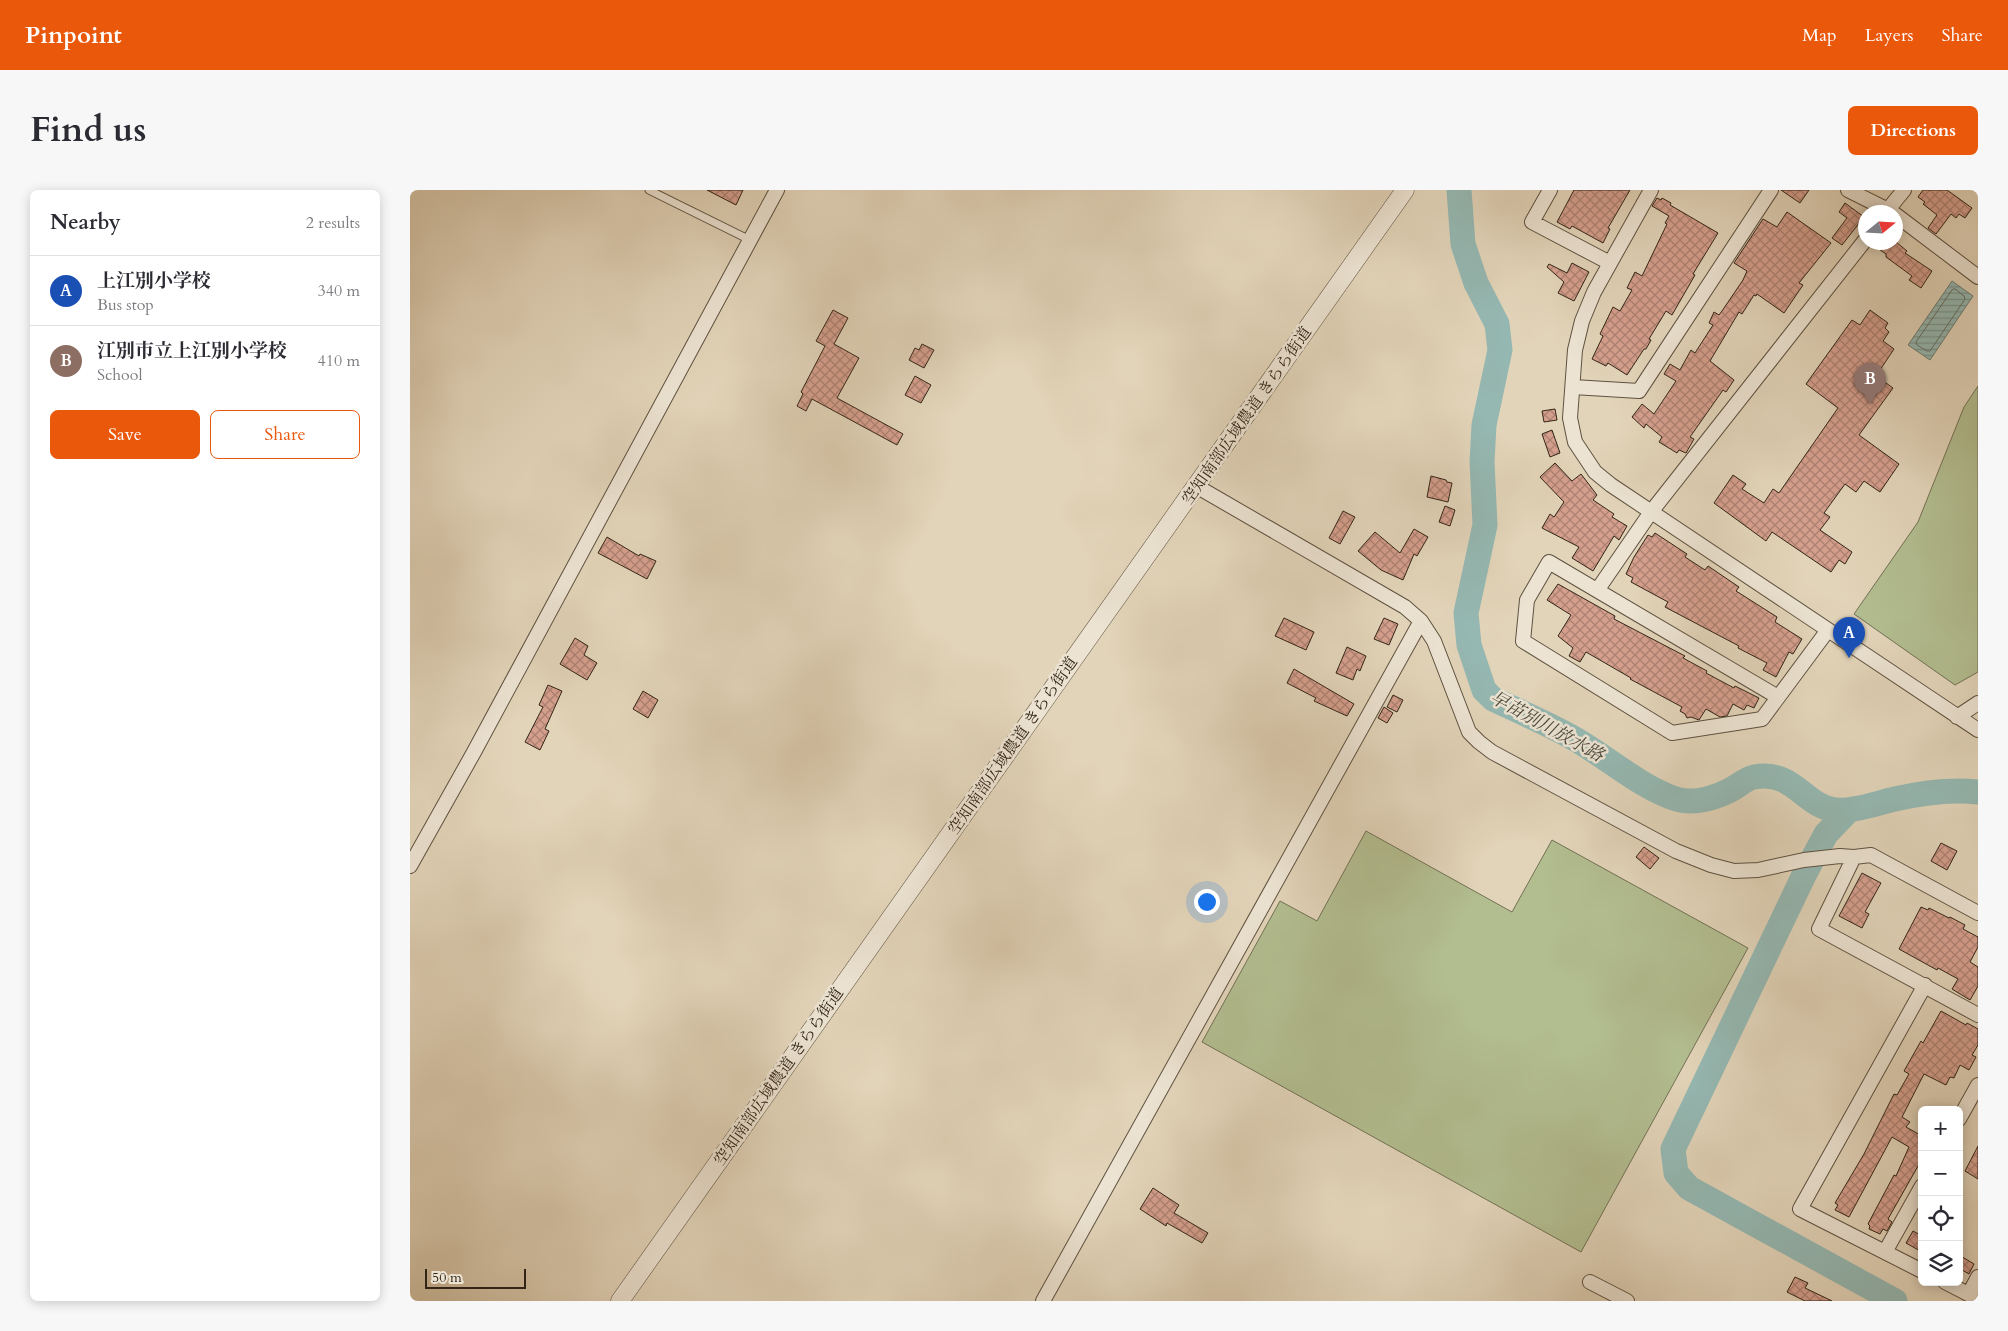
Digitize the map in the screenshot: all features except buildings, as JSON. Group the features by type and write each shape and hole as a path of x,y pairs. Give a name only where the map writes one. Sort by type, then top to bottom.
{"street":[{"path":"410,866 474,752 777,190"},
{"name":"空知南部広域農道 きらら街道","path":"620,1301 1405,190"},
{"path":"1550,190 1532,222 1610,264"},
{"path":"1651,190 1594,292 1582,321 1575,350 1570,418 1575,442 1584,457 1595,472 1651,512 1978,730"},
{"path":"1573,387 1639,391 1771,190"},
{"path":"1848,190 1875,205"},
{"path":"1895,205 1904,190"},
{"path":"1903,222 1978,277"},
{"path":"1598,589 1651,512 1858,249"},
{"path":"1196,486 1405,607 1421,621 1434,641 1469,732 1492,752 1676,851 1711,865 1734,871 1758,870 1804,860 1871,855 1978,911"},
{"path":"1778,697 1598,589 1549,562 1527,600 1523,641 1672,733 1762,719 1828,630"},
{"path":"1042,1301 1421,621"},
{"path":"1957,717 1978,703"},
{"path":"1854,857 1818,929 1978,1015"},
{"path":"1918,1269 1800,1209 1925,985"},
{"path":"1963,1111 1978,1085"},
{"path":"1885,1252 1918,1193"},
{"path":"1953,1286 1973,1296 1978,1277"},
{"path":"1590,1282 1625,1301"}],"lane":[{"path":"649,190 750,240"}],"green space":[{"path":"1978,386 1978,672 1955,685 1854,614 1918,522 1964,407"},
{"path":"1366,831 1512,912 1552,840 1748,948 1581,1252 1202,1042 1280,901 1317,921"}],"water":[{"path":"1952,281 1973,296 1930,360 1908,345"}],"waterway":[{"name":"早苗別川放水路","path":"1459,190 1463,244 1476,283 1497,324 1500,350 1484,425 1482,462 1485,525 1466,613 1469,645 1484,690 1493,699 1575,739 1637,780 1663,794 1683,801 1698,801 1714,797 1754,777 1768,776 1779,778 1789,783 1814,802 1835,810 1858,808 1926,793 1947,791 1978,792"},
{"path":"1849,810 1826,834 1804,875 1673,1149 1676,1173 1689,1188 1895,1301"}],"place":[{"name":"江別市立上江別小学校","path":"1870,404"},
{"name":"上江別小学校","path":"1849,658"}]}
